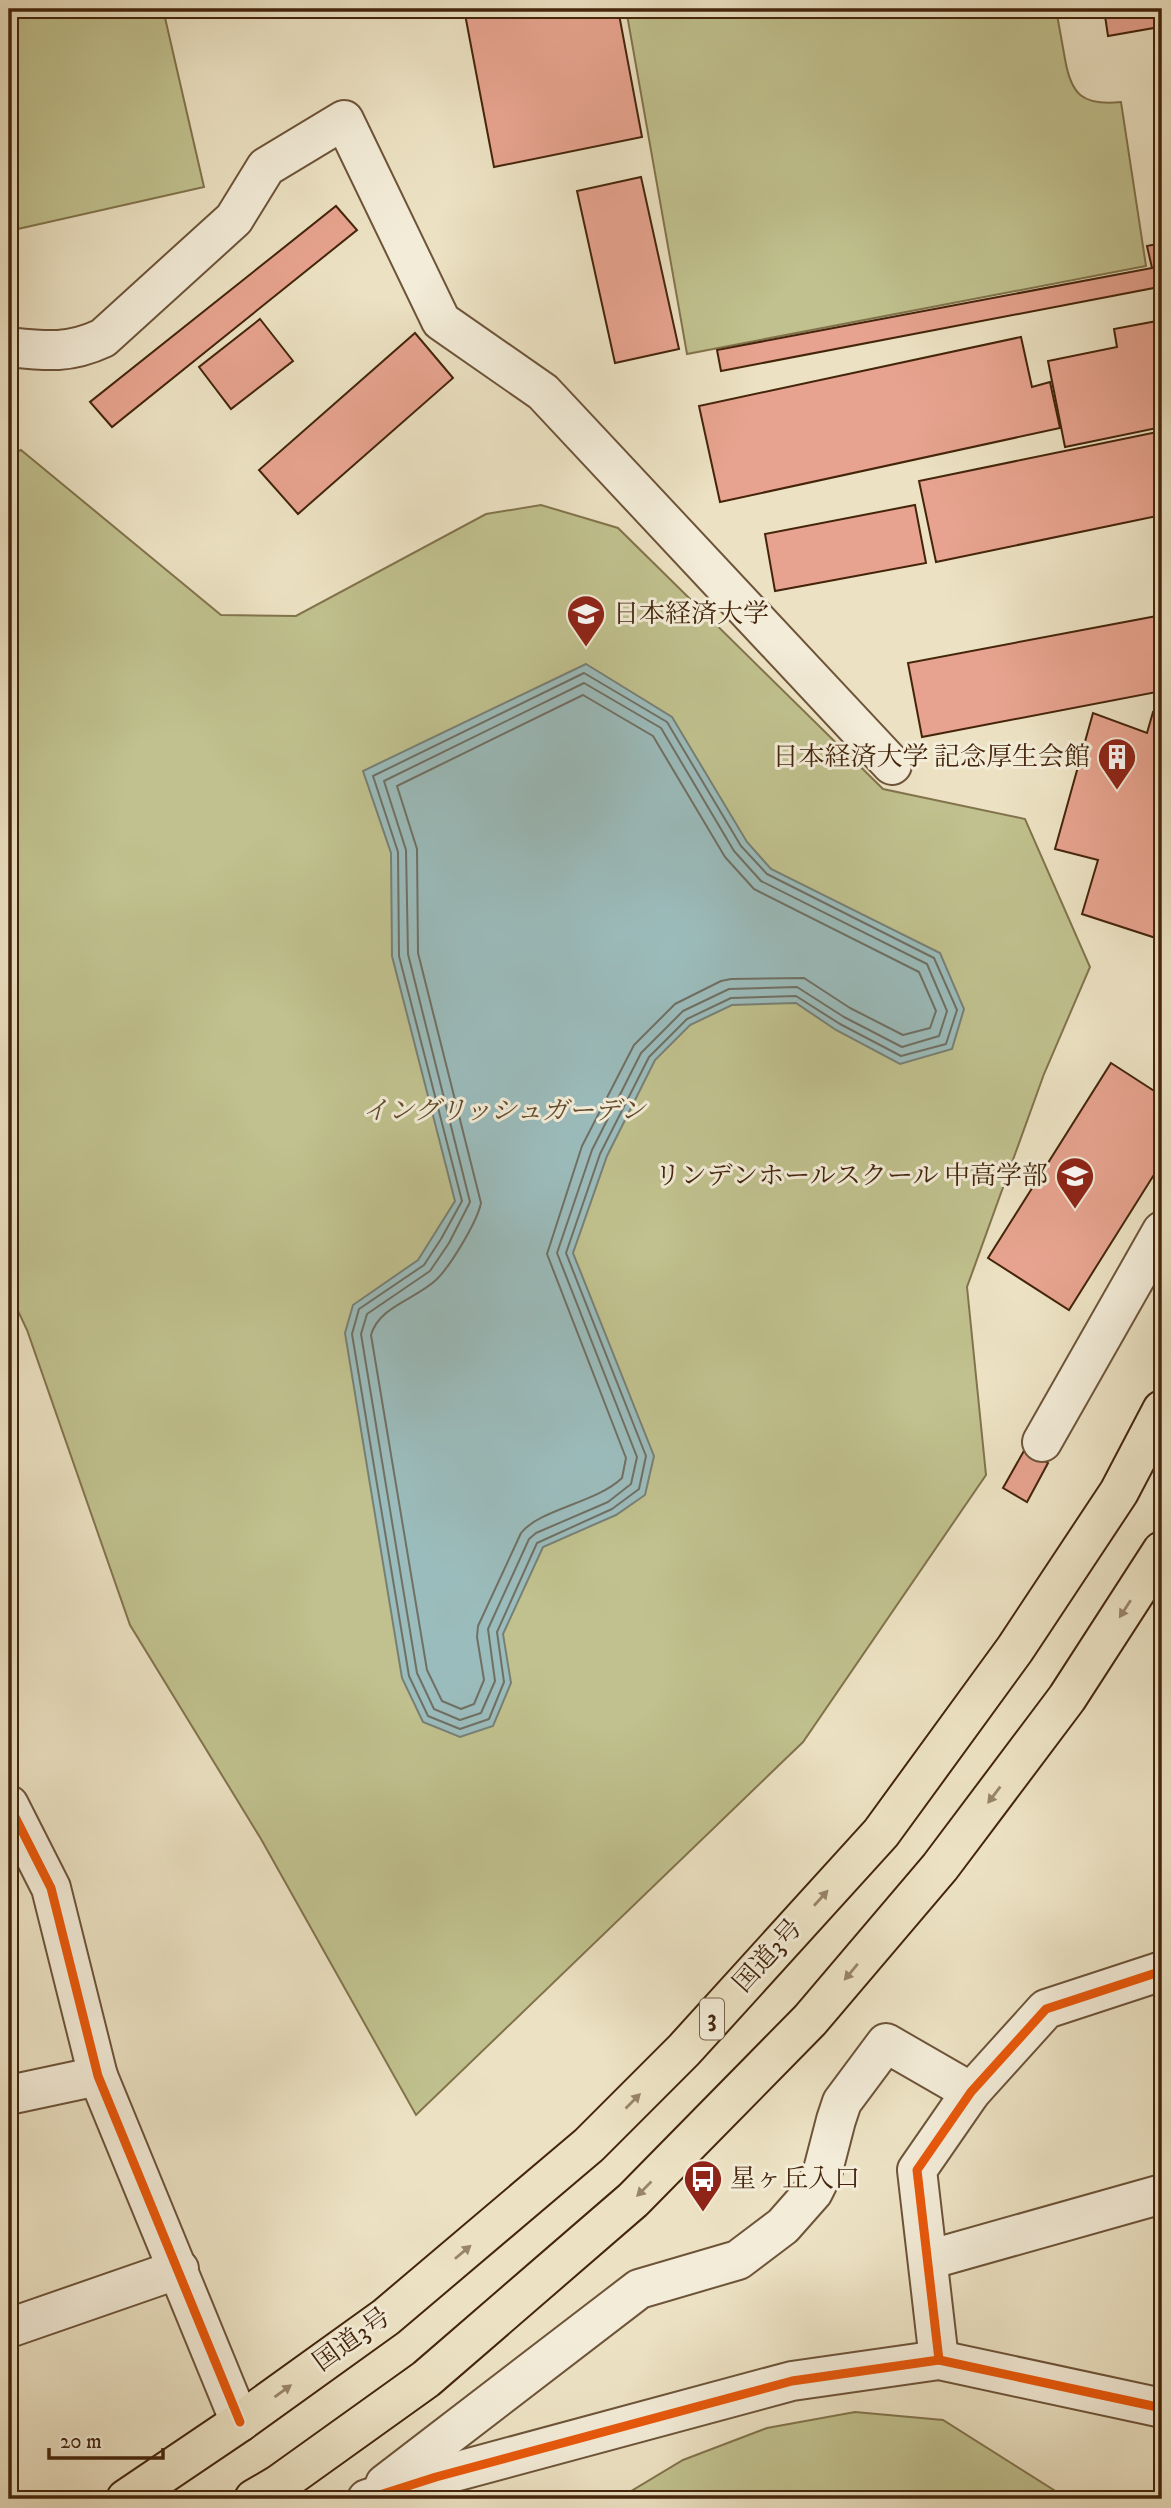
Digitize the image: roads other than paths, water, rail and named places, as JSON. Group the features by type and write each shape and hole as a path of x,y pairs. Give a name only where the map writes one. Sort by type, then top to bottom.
{"highway":[{"name":"国道3号","path":"126,2499 240,2422 386,2317 578,2154 702,2029 888,1822 1015,1649 1119,1492 1162,1410"},
{"path":"254,2499 278,2485 426,2379 633,2200 810,2020 940,1867 1067,1698 1162,1552"}],"street":[{"path":"9,347 66,351 103,338 234,219 267,167 344,120 441,321 543,392 892,765"},
{"path":"1042,1442 1162,1231"},
{"path":"9,1805 18,1844 51,1888 98,2076 240,2422"},
{"path":"939,2360 917,2170 971,2092 1046,2008 1162,1971"},
{"path":"366,2499 639,2289 738,2260 783,2226 813,2192 822,2174 842,2102 887,2043 971,2092"},
{"path":"9,2095 98,2076"},
{"path":"928,2260 1162,2194"},
{"path":"9,2328 179,2269"},
{"path":"366,2499 436,2477 792,2381 939,2360 1162,2408"}],"water":[{"path":"586,664 672,717 747,842 771,869 940,953 964,1009 952,1049 900,1064 836,1030 796,1003 732,1005 690,1025 655,1060 607,1156 573,1253 654,1456 645,1495 616,1515 543,1547 503,1634 511,1683 493,1726 460,1737 423,1722 402,1678 345,1333 353,1305 418,1260 455,1201 392,956 391,853 363,771"}],"place":[{"name":"日本経済大学","path":"586,648"},
{"name":"日本経済大学 記念厚生会館","path":"1117,791"},
{"name":"リンデンホールスクール 中高学部","path":"1075,1210"},
{"name":"星ヶ丘入口","path":"703,2213"}],"park label":[{"name":"イングリッシュガーデン","path":"504,1111"}]}
